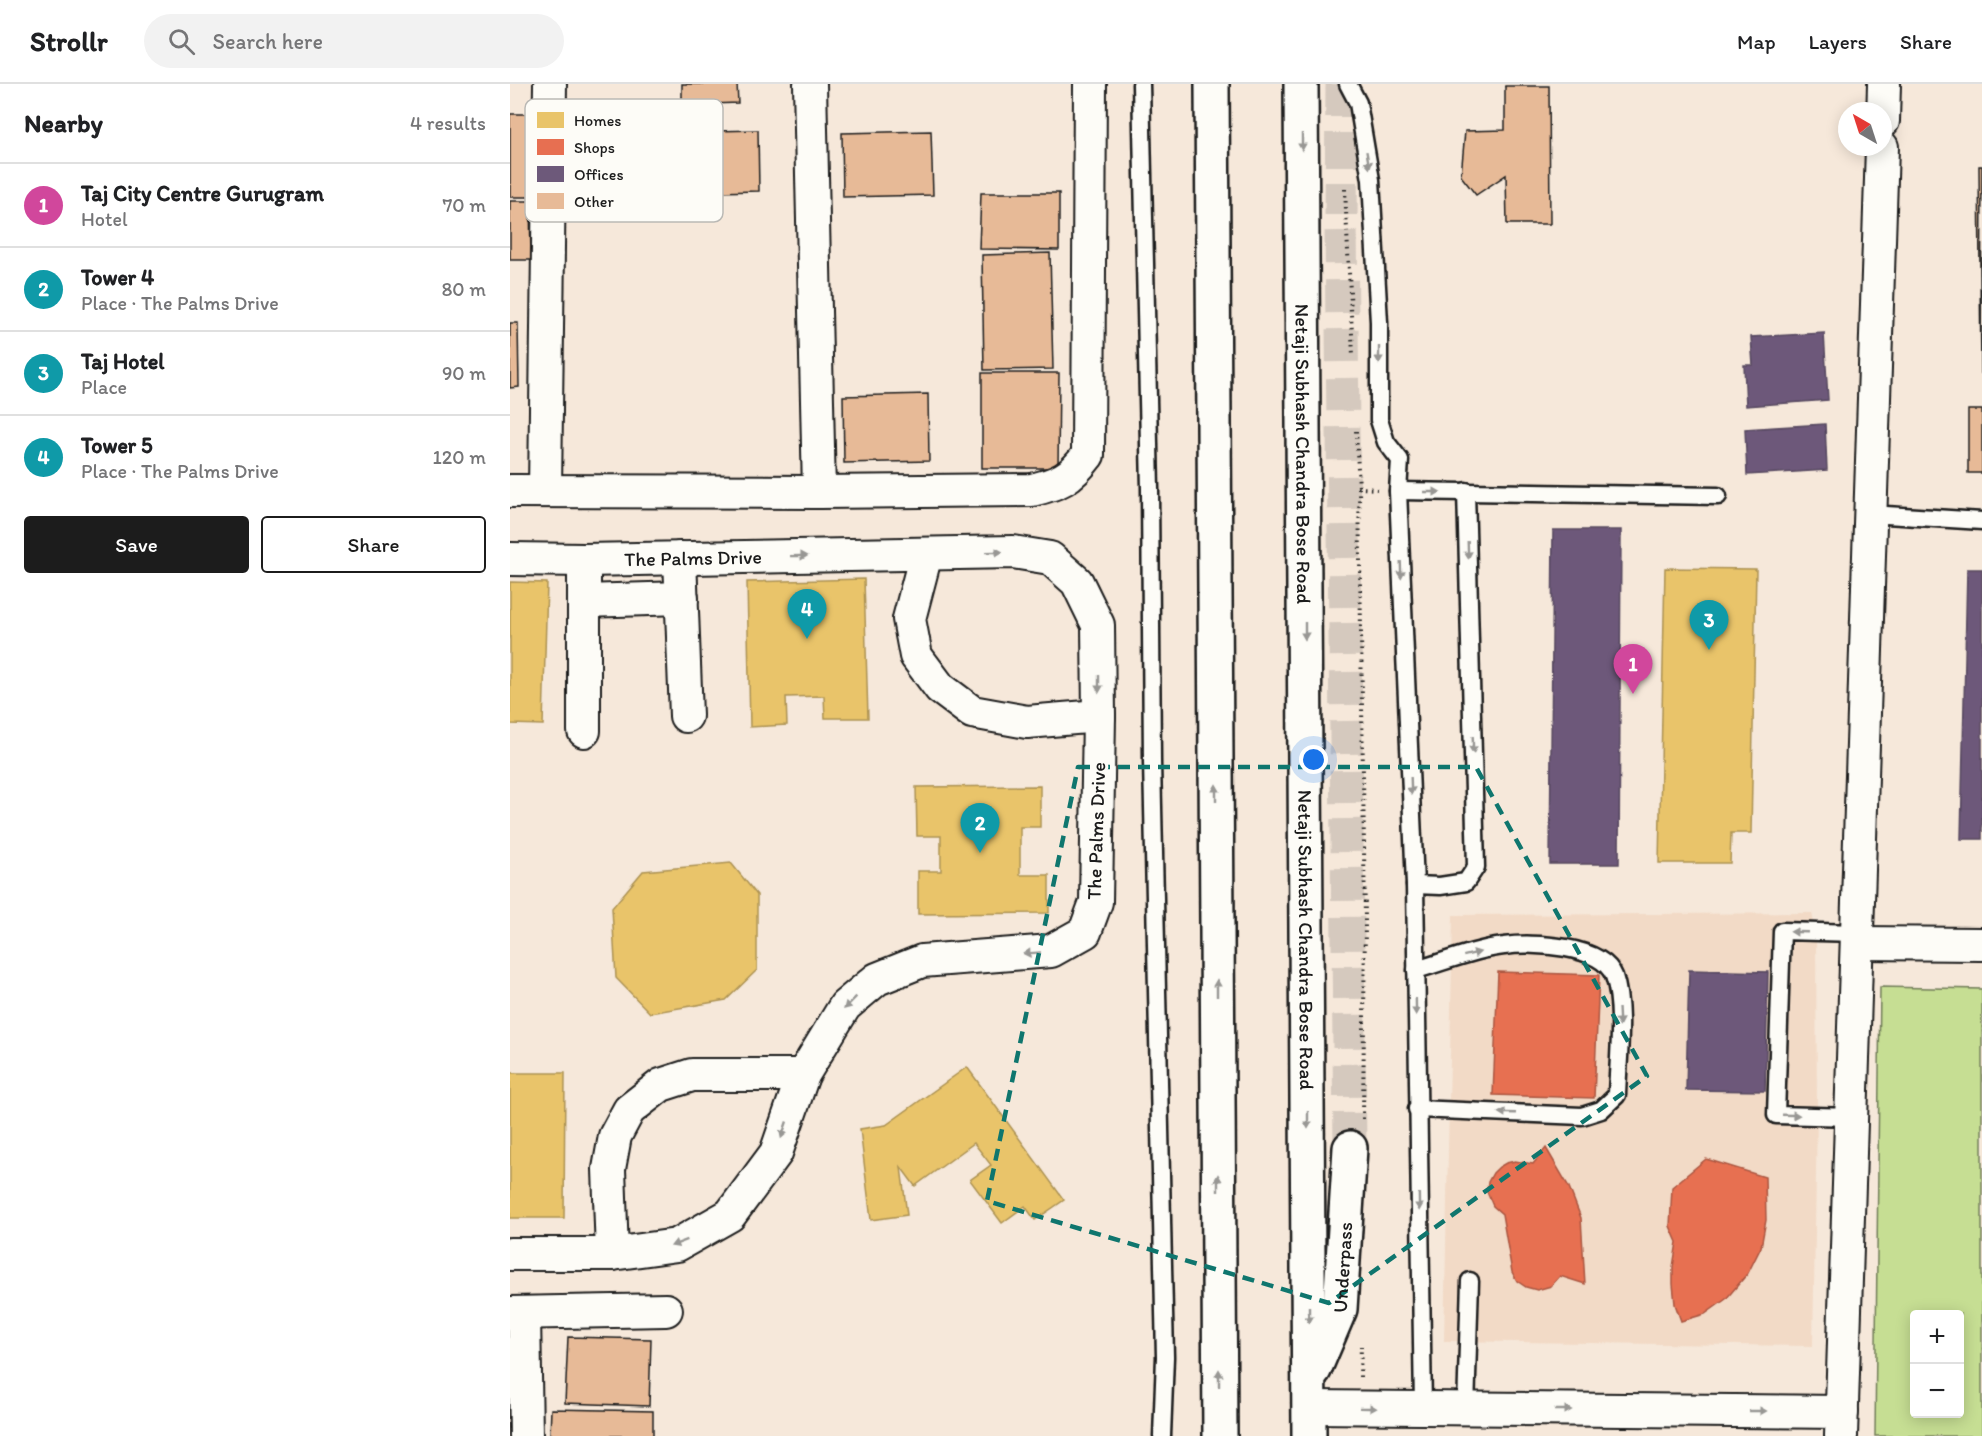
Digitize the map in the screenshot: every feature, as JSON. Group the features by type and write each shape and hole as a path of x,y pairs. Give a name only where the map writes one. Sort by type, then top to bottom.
{"main road":[{"path":"1212,84 1220,1436"},
{"name":"Netaji Subhash Chandra Bose Road","path":"1301,84 1309,1408"},
{"name":"Underpass","path":"1309,1408 1340,1309 1356,1138"}],"street":[{"path":"549,84 549,99"},
{"path":"810,84 819,492"},
{"path":"510,491 1032,490 1056,484 1076,471 1088,455 1090,84"},
{"path":"1884,84 1884,102"},
{"path":"1309,1408 1466,1409 1842,1424 1882,156"},
{"path":"545,491 548,222"},
{"name":"The Palms Drive","path":"510,559 584,560 1013,552 1050,558 1077,582 1098,625 1099,716 1096,902 1085,932 1052,951 922,961 877,979 845,1006 803,1075 776,1153 730,1215 677,1245 612,1254 510,1254"},
{"path":"926,554 909,619 916,656 940,688 972,712 1027,722 1099,716"},
{"path":"680,558 686,716"},
{"path":"584,560 584,731"},
{"path":"584,601 682,598"},
{"path":"1857,938 1982,944"},
{"path":"612,1254 609,1170 615,1136 629,1110 661,1085 692,1075 803,1075"},
{"path":"526,1436 517,1313 666,1310"}],"lane":[{"path":"1141,84 1150,477 1152,761 1165,1346 1162,1436"},
{"path":"1348,84 1358,103 1371,180 1379,322 1379,420 1386,442 1400,460 1398,491 1415,885 1423,1408"},
{"path":"1398,491 1718,496"},
{"path":"1415,885 1440,886 1466,882 1476,867 1466,492"},
{"path":"1870,514 1982,520"},
{"path":"1853,1117 1776,1115 1782,932 1857,938"},
{"path":"1416,970 1504,946 1551,945 1594,955 1613,974 1620,1015 1617,1095 1601,1110 1582,1116 1417,1109"},
{"path":"1466,1409 1470,1281"}],"path":[{"path":"1345,178 1353,357"},
{"path":"1356,428 1359,488 1365,934 1356,1138"},
{"path":"1359,488 1398,491"},
{"path":"1360,1408 1361,1338"}],"highlighted area":[{"path":"1078,767 1476,767 1647,1076 1329,1303 987,1201"}],"shaded area":[{"path":"1812,913 1816,933 1817,1116 1813,1346 1444,1341 1453,915"}],"green space":[{"path":"1880,987 1982,989 1982,1436 1875,1436"}],"building: Homes":[{"path":"1665,568 1756,569 1751,833 1731,833 1730,863 1659,863"},
{"path":"864,579 868,718 825,718 824,696 786,697 787,725 750,727 747,582"},
{"path":"510,582 547,583 543,725 510,724"},
{"path":"1040,786 1040,827 1020,827 1020,875 1049,875 1049,913 918,914 918,871 941,871 941,836 917,836 916,787"},
{"path":"731,863 757,895 757,970 726,1000 650,1013 616,978 612,908 643,871"},
{"path":"967,1067 1064,1200 1035,1220 1025,1206 1002,1223 970,1180 991,1165 974,1143 915,1186 901,1167 907,1215 871,1220 860,1129 886,1125"},
{"path":"510,1073 565,1073 564,1218 510,1218"}],"building: Shops":[{"path":"1498,972 1599,975 1594,1098 1493,1095"},
{"path":"1546,1148 1569,1187 1581,1218 1585,1284 1560,1276 1551,1286 1537,1290 1517,1281 1512,1272 1502,1214 1493,1206 1487,1192 1488,1182 1499,1167 1515,1161 1533,1164"},
{"path":"1706,1159 1765,1177 1766,1220 1761,1247 1748,1273 1726,1299 1705,1314 1681,1321 1675,1304 1673,1284 1677,1242 1670,1226 1672,1187"}],"building: Offices":[{"path":"1824,333 1828,400 1746,406 1744,365 1753,365 1751,337"},
{"path":"1825,424 1827,470 1747,475 1745,429"},
{"path":"1553,530 1621,530 1619,864 1550,864"},
{"path":"1967,569 1982,569 1982,839 1961,839"},
{"path":"1689,970 1768,972 1765,1091 1686,1090"}],"building: Other":[{"path":"682,84 737,84 738,103 723,104 723,99 682,99"},
{"path":"1505,86 1549,86 1550,224 1507,224 1506,175 1476,195 1461,176 1465,131 1505,130"},
{"path":"510,114 525,114 525,197 510,197"},
{"path":"758,130 759,191 723,192 723,131"},
{"path":"931,131 933,195 843,197 842,133"},
{"path":"1979,166 1982,166 1981,374"},
{"path":"981,193 1059,193 1059,250 979,249"},
{"path":"510,201 525,201 525,222 530,222 531,260 510,260"},
{"path":"1050,253 1053,369 984,370 982,255"},
{"path":"510,323 518,323 519,387 510,388"},
{"path":"982,373 1059,373 1058,468 982,468"},
{"path":"928,394 929,461 844,463 843,396"},
{"path":"1968,410 1982,410 1982,473 1968,473"},
{"path":"568,1337 651,1339 649,1406 565,1403"},
{"path":"551,1409 653,1411 653,1436 550,1436"}],"tunnel":[{"path":"1342,84 1341,222 1350,1148"}],"place":[{"name":"Tower 5","path":"807,639"},
{"name":"Taj Hotel","path":"1709,650"},
{"name":"Taj City Centre Gurugram","path":"1633,694"},
{"name":"Tower 4","path":"980,853"}]}
